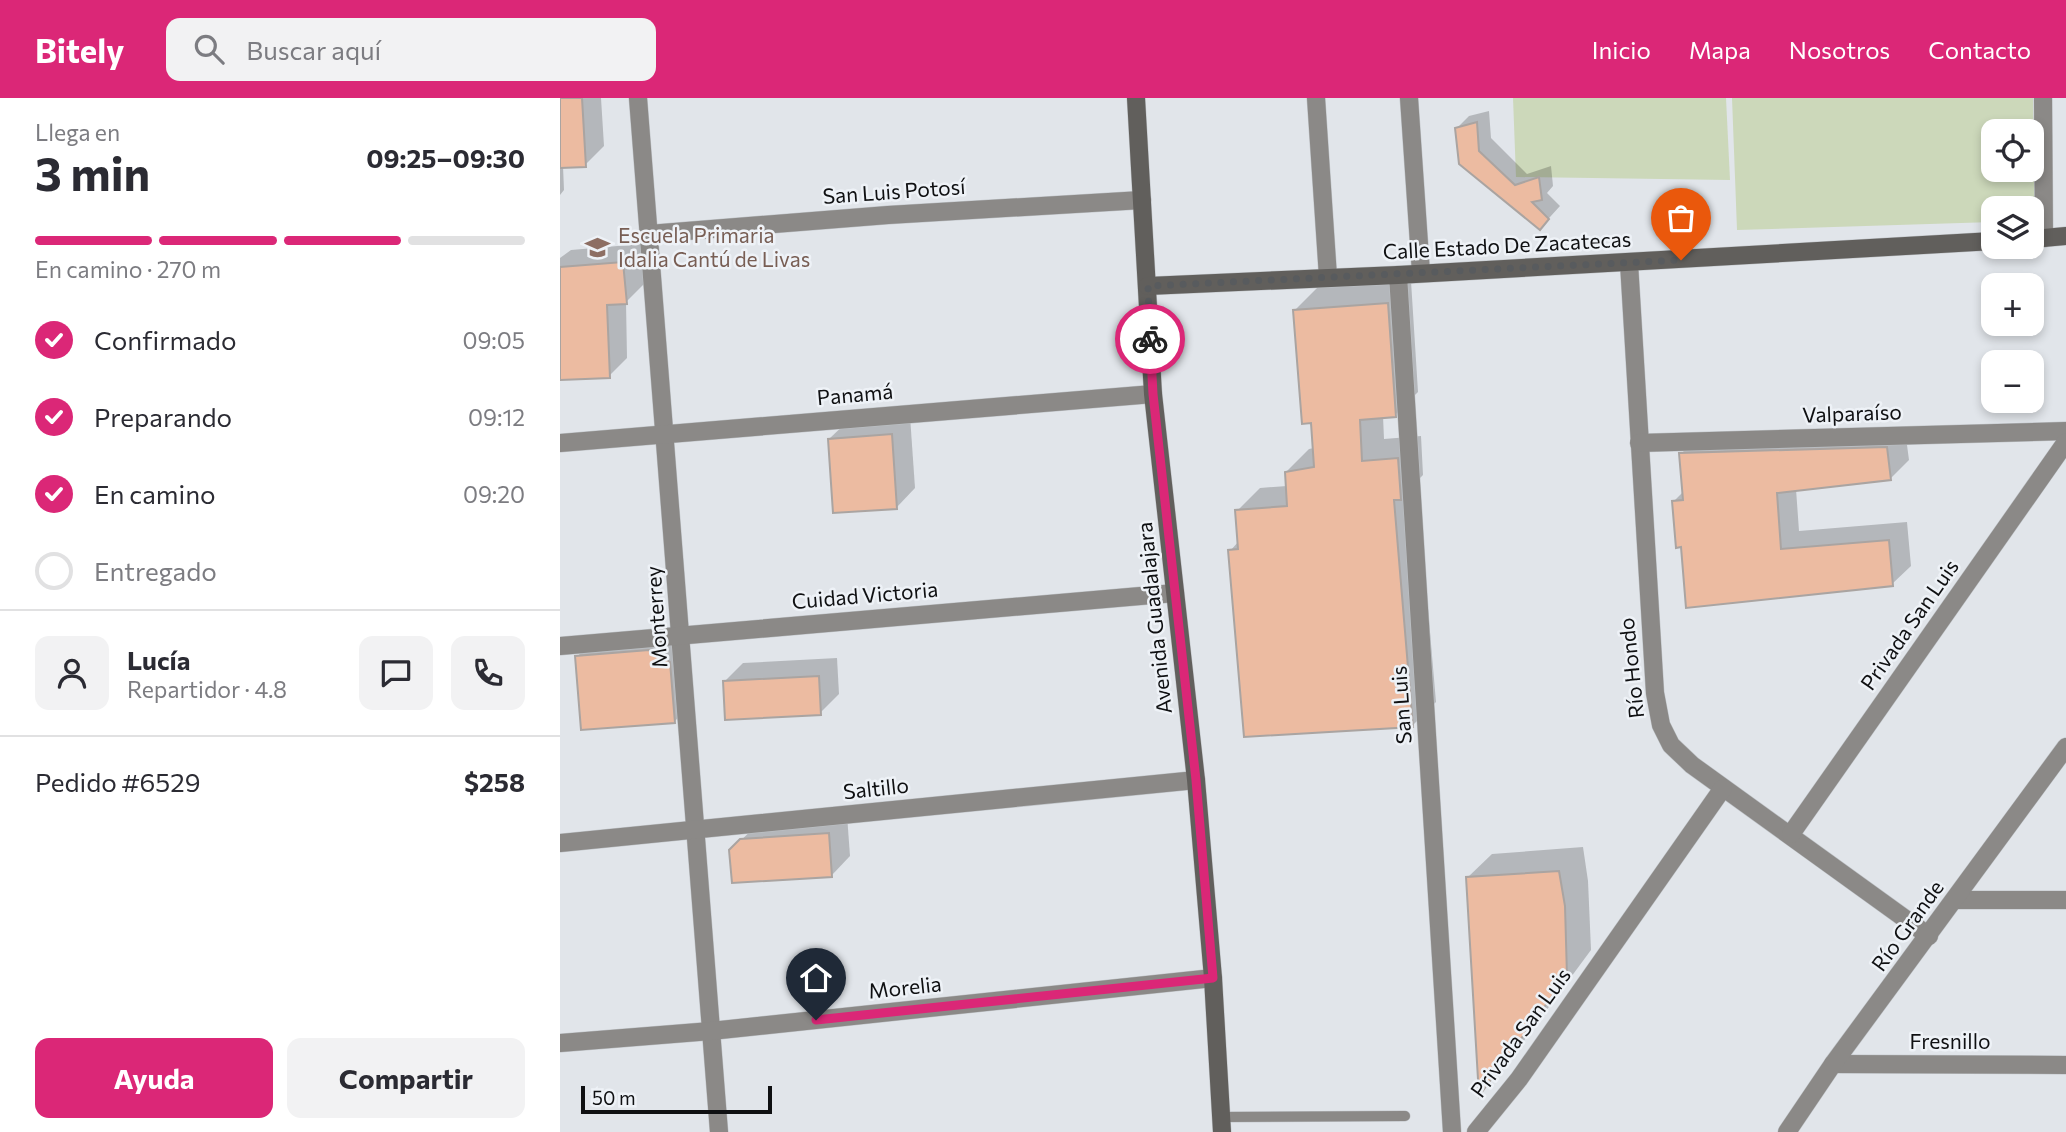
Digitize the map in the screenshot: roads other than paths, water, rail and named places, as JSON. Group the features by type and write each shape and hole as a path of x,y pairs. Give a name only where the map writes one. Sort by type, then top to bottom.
{"main road":[{"name":"Avenida Guadalajara","path":"1136,98 1153,394 1196,780 1213,978 1221,1125"},
{"path":"2044,238 2066,236"},
{"name":"Calle Estado De Zacatecas","path":"1148,286 1398,275 1981,242"}],"street":[{"name":"Monterrey","path":"638,98 719,1132"},
{"path":"1315,98 1328,277"},
{"path":"1409,98 1421,273"},
{"path":"2040,196 2043,98"},
{"name":"San Luis Potosí","path":"649,234 888,215 1142,200"},
{"name":"Río Hondo","path":"1629,262 1651,657 1661,725 1671,745 1723,788 1791,834 1929,936"},
{"name":"San Luis","path":"1398,275 1452,1132"},
{"name":"Panamá","path":"560,443 1153,394"},
{"name":"Valparaíso","path":"1639,443 2066,431"},
{"name":"Privada San Luis","path":"1791,834 2066,442"},
{"name":"Cuidad Victoria","path":"560,646 1175,593"},
{"name":"Río Grande","path":"1787,1132 1833,1064 2066,747"},
{"name":"Saltillo","path":"560,843 1196,780"},
{"name":"Privada San Luis","path":"1476,1132 1519,1079 1723,788"},
{"path":"1955,900 2066,900"},
{"name":"Morelia","path":"560,1043 711,1031 1213,978"},
{"name":"Fresnillo","path":"1833,1064 2066,1065"}],"lane":[{"path":"1221,1125 1405,1116"}],"place":[{"name":"Escuela Primaria Idalia Cantú de Livas","path":"598,248"}]}
